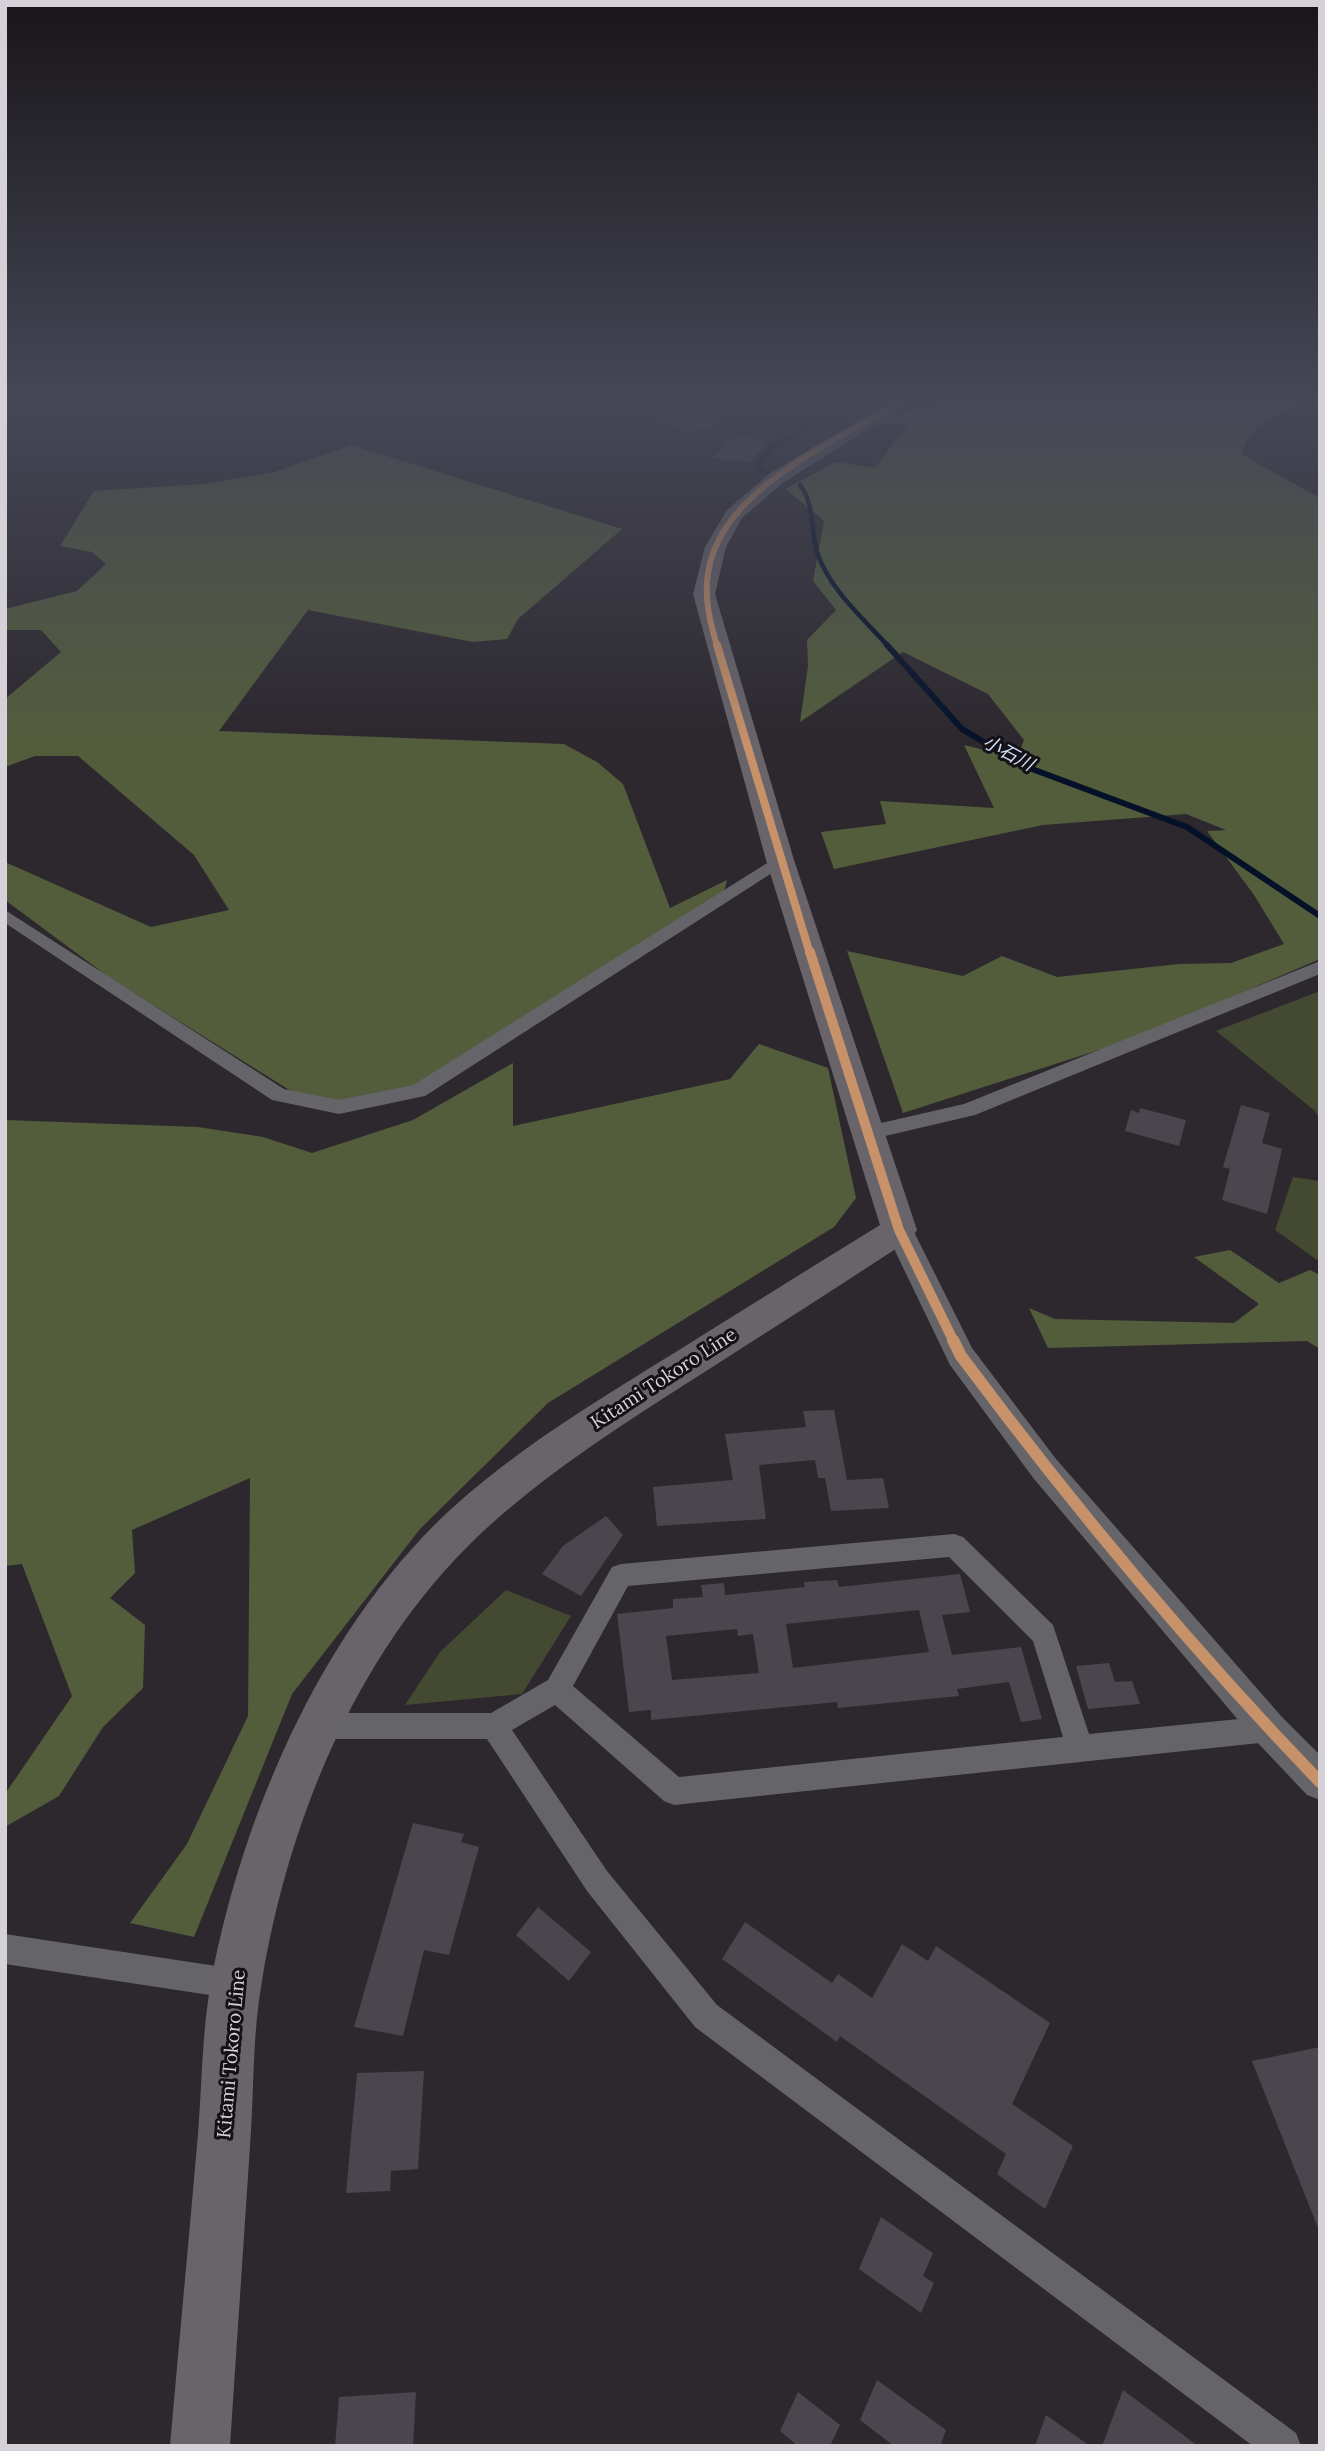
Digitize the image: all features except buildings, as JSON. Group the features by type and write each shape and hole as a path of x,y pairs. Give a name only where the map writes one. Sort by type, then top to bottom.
{"main road":[{"path":"736,516 723,530 708,571 704,594 709,618 780,860 899,1230"},
{"name":"Kitami Tokoro Line","path":"200,2446 236,1984 251,1910 278,1825 320,1726 369,1634 419,1571 450,1538 515,1478 611,1411 899,1230"}],"street":[{"path":"5,915 279,1095 339,1107 418,1091 780,860"},
{"path":"868,1133 968,1110 1320,967"},
{"path":"899,1230 961,1356 1037,1459 1269,1729 1320,1782"},
{"path":"320,1726 494,1726 556,1689 621,1575 954,1545 1044,1634 1080,1749"},
{"path":"556,1689 674,1791 1269,1729"},
{"path":"494,1726 597,1881 706,2017 1283,2446"},
{"path":"5,1949 236,1984"}],"green space":[{"path":"78,516 581,516 622,529 518,619 507,639 473,642 308,610 219,731 564,744 597,762 623,784 670,908 727,880 724,892 407,1091 345,1103 291,1091 110,978 5,900 5,862 151,927 229,910 194,855 78,756 35,756 5,767 5,699 61,652 41,630 5,630 5,609 77,591 106,564 92,552 60,546"},
{"path":"819,516 1320,516 1320,959 1136,1038 903,1113 847,951 963,976 1002,956 1057,977 1179,964 1231,963 1284,944 1254,895 1207,831 1226,830 1186,814 1043,825 834,869 821,832 886,824 880,801 994,808 964,745 1017,758 1024,740 988,694 903,652 800,722 808,666 807,640 836,610 813,581 824,521"},
{"path":"1320,991 1320,1120 1315,1111 1216,1031"},
{"path":"759,1044 828,1068 856,1198 834,1227 548,1403 420,1529 292,1694 194,1937 130,1923 187,1844 248,1716 250,1478 132,1530 135,1573 110,1598 145,1625 143,1688 103,1727 59,1796 5,1827 5,1794 72,1696 22,1564 5,1566 5,1120 198,1127 263,1137 312,1153 413,1120 513,1063 513,1126 730,1079"},
{"path":"1293,1177 1320,1181 1320,1262 1275,1230"},
{"path":"1230,1250 1279,1283 1310,1270 1320,1275 1320,1349 1307,1341 1048,1348 1029,1308 1055,1319 1234,1323 1259,1304 1194,1257"},
{"path":"506,1590 571,1616 522,1694 405,1705 440,1652"}],"waterway":[{"name":"小石川","path":"811,516 822,566 838,591 888,646"},
{"name":"小石川","path":"887,645 962,729 1024,766 1187,827 1320,916"}],"transit line":[{"path":"733,516 723,529 710,561 706,596 709,618 780,860 899,1230 961,1356 1045,1469 1269,1729 1320,1782"}]}
